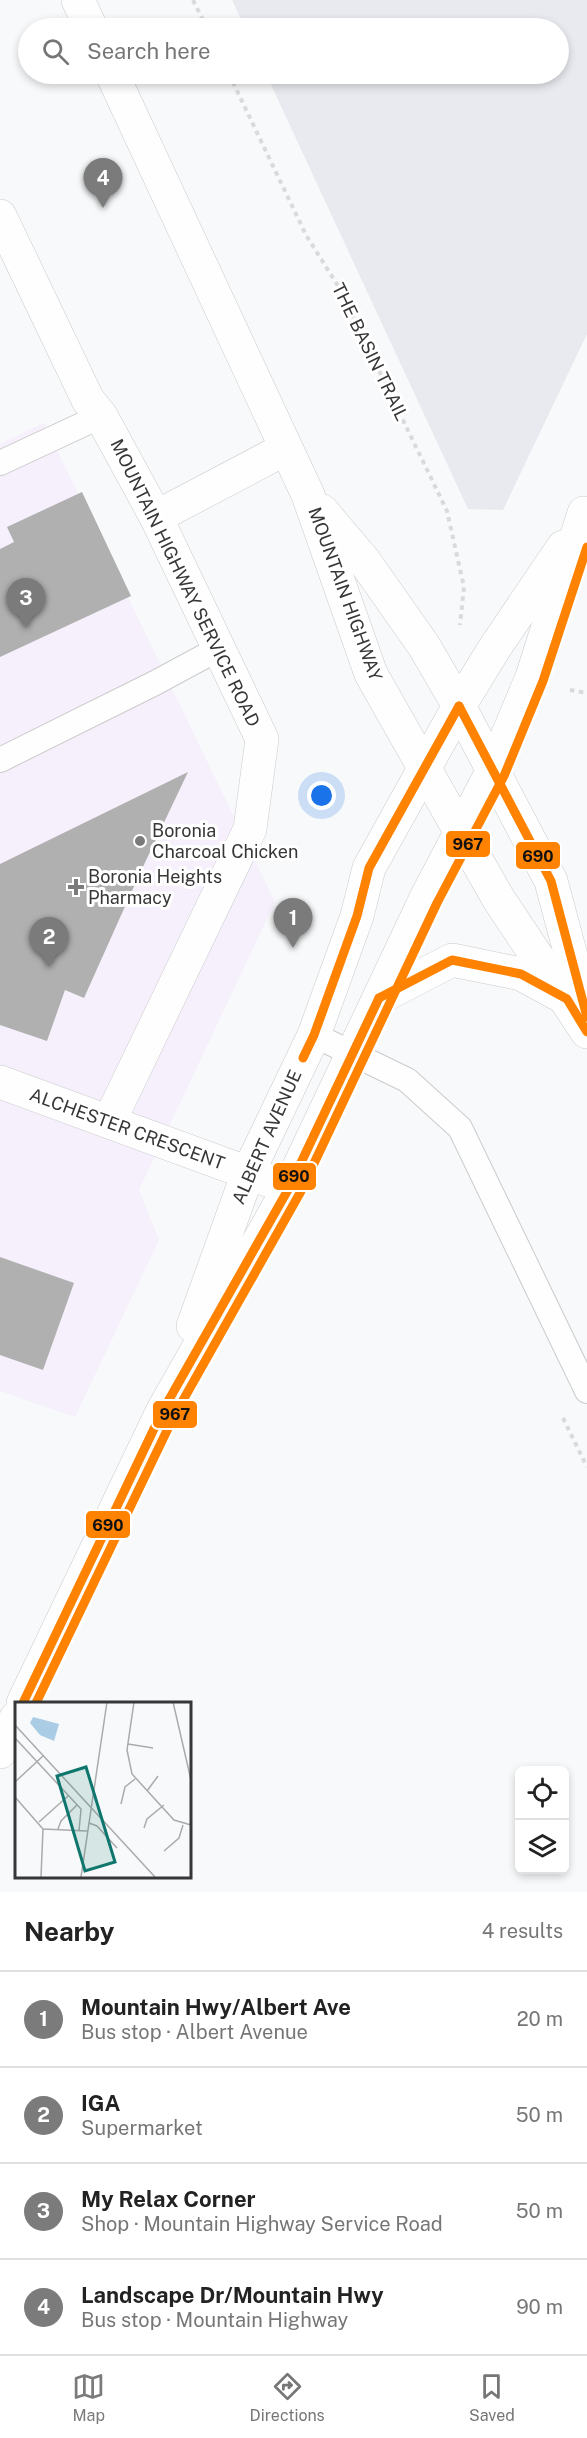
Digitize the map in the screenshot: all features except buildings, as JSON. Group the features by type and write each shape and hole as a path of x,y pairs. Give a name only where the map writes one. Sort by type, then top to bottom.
{"main road":[{"path":"78,0 86,18"},
{"name":"MOUNTAIN HIGHWAY","path":"117,84 308,495 371,674 498,898 577,1008"},
{"name":"MOUNTAIN HIGHWAY SERVICE ROAD","path":"0,216 88,400 101,416 156,517 262,739 250,829 109,1122"},
{"path":"156,517 285,449"},
{"name":"MOUNTAIN HIGHWAY","path":"308,495 365,562 424,646 459,706 551,881 577,1008 587,1032"},
{"name":"ALBERT AVENUE","path":"162,1412 248,1173 314,1035 357,916 369,868 459,706 586,511"},
{"name":"ALBERT AVENUE","path":"23,1702 162,1412 289,1188 460,830 493,770 532,677 586,511"},
{"path":"379,998 452,960 521,974 577,1008"},
{"name":"ALCHESTER CRESCENT","path":"0,1082 289,1188"},
{"path":"0,1752 15,1720"}],"lane":[{"path":"0,463 101,416"},
{"path":"0,760 156,683 218,649"},
{"path":"314,1035 407,1080 460,1128 587,1391"}],"path":[{"path":"193,0 202,18"},
{"name":"THE BASIN TRAIL","path":"234,84 306,235 338,286 447,511 464,587 460,629"}],"shaded area":[{"path":"232,0 587,0 587,334 503,510 468,509 271,84 569,84 569,18 240,18"},
{"path":"44,423 275,902 139,1190 159,1240 75,1417 0,1391 0,444"}],"transit line":[{"name":"967","path":"36,1702 173,1418 300,1193 437,903 504,776 543,681 587,547"},
{"name":"690","path":"459,706 551,881 587,1017"},
{"name":"690","path":"303,1058 314,1035 357,916 369,868 459,706"},
{"name":"690","path":"379,998 452,960 521,974 567,999 587,1032"},
{"name":"690","path":"23,1702 162,1412 289,1188 379,998"}],"place":[{"name":"Landscape Dr/Mountain Hwy","path":"103,208"},
{"name":"My Relax Corner","path":"26,628"},
{"name":"Boronia Charcoal Chicken","path":"140,841"},
{"name":"Boronia Heights Pharmacy","path":"76,887"},
{"name":"Mountain Hwy/Albert Ave","path":"293,948"},
{"name":"IGA","path":"49,967"}]}
